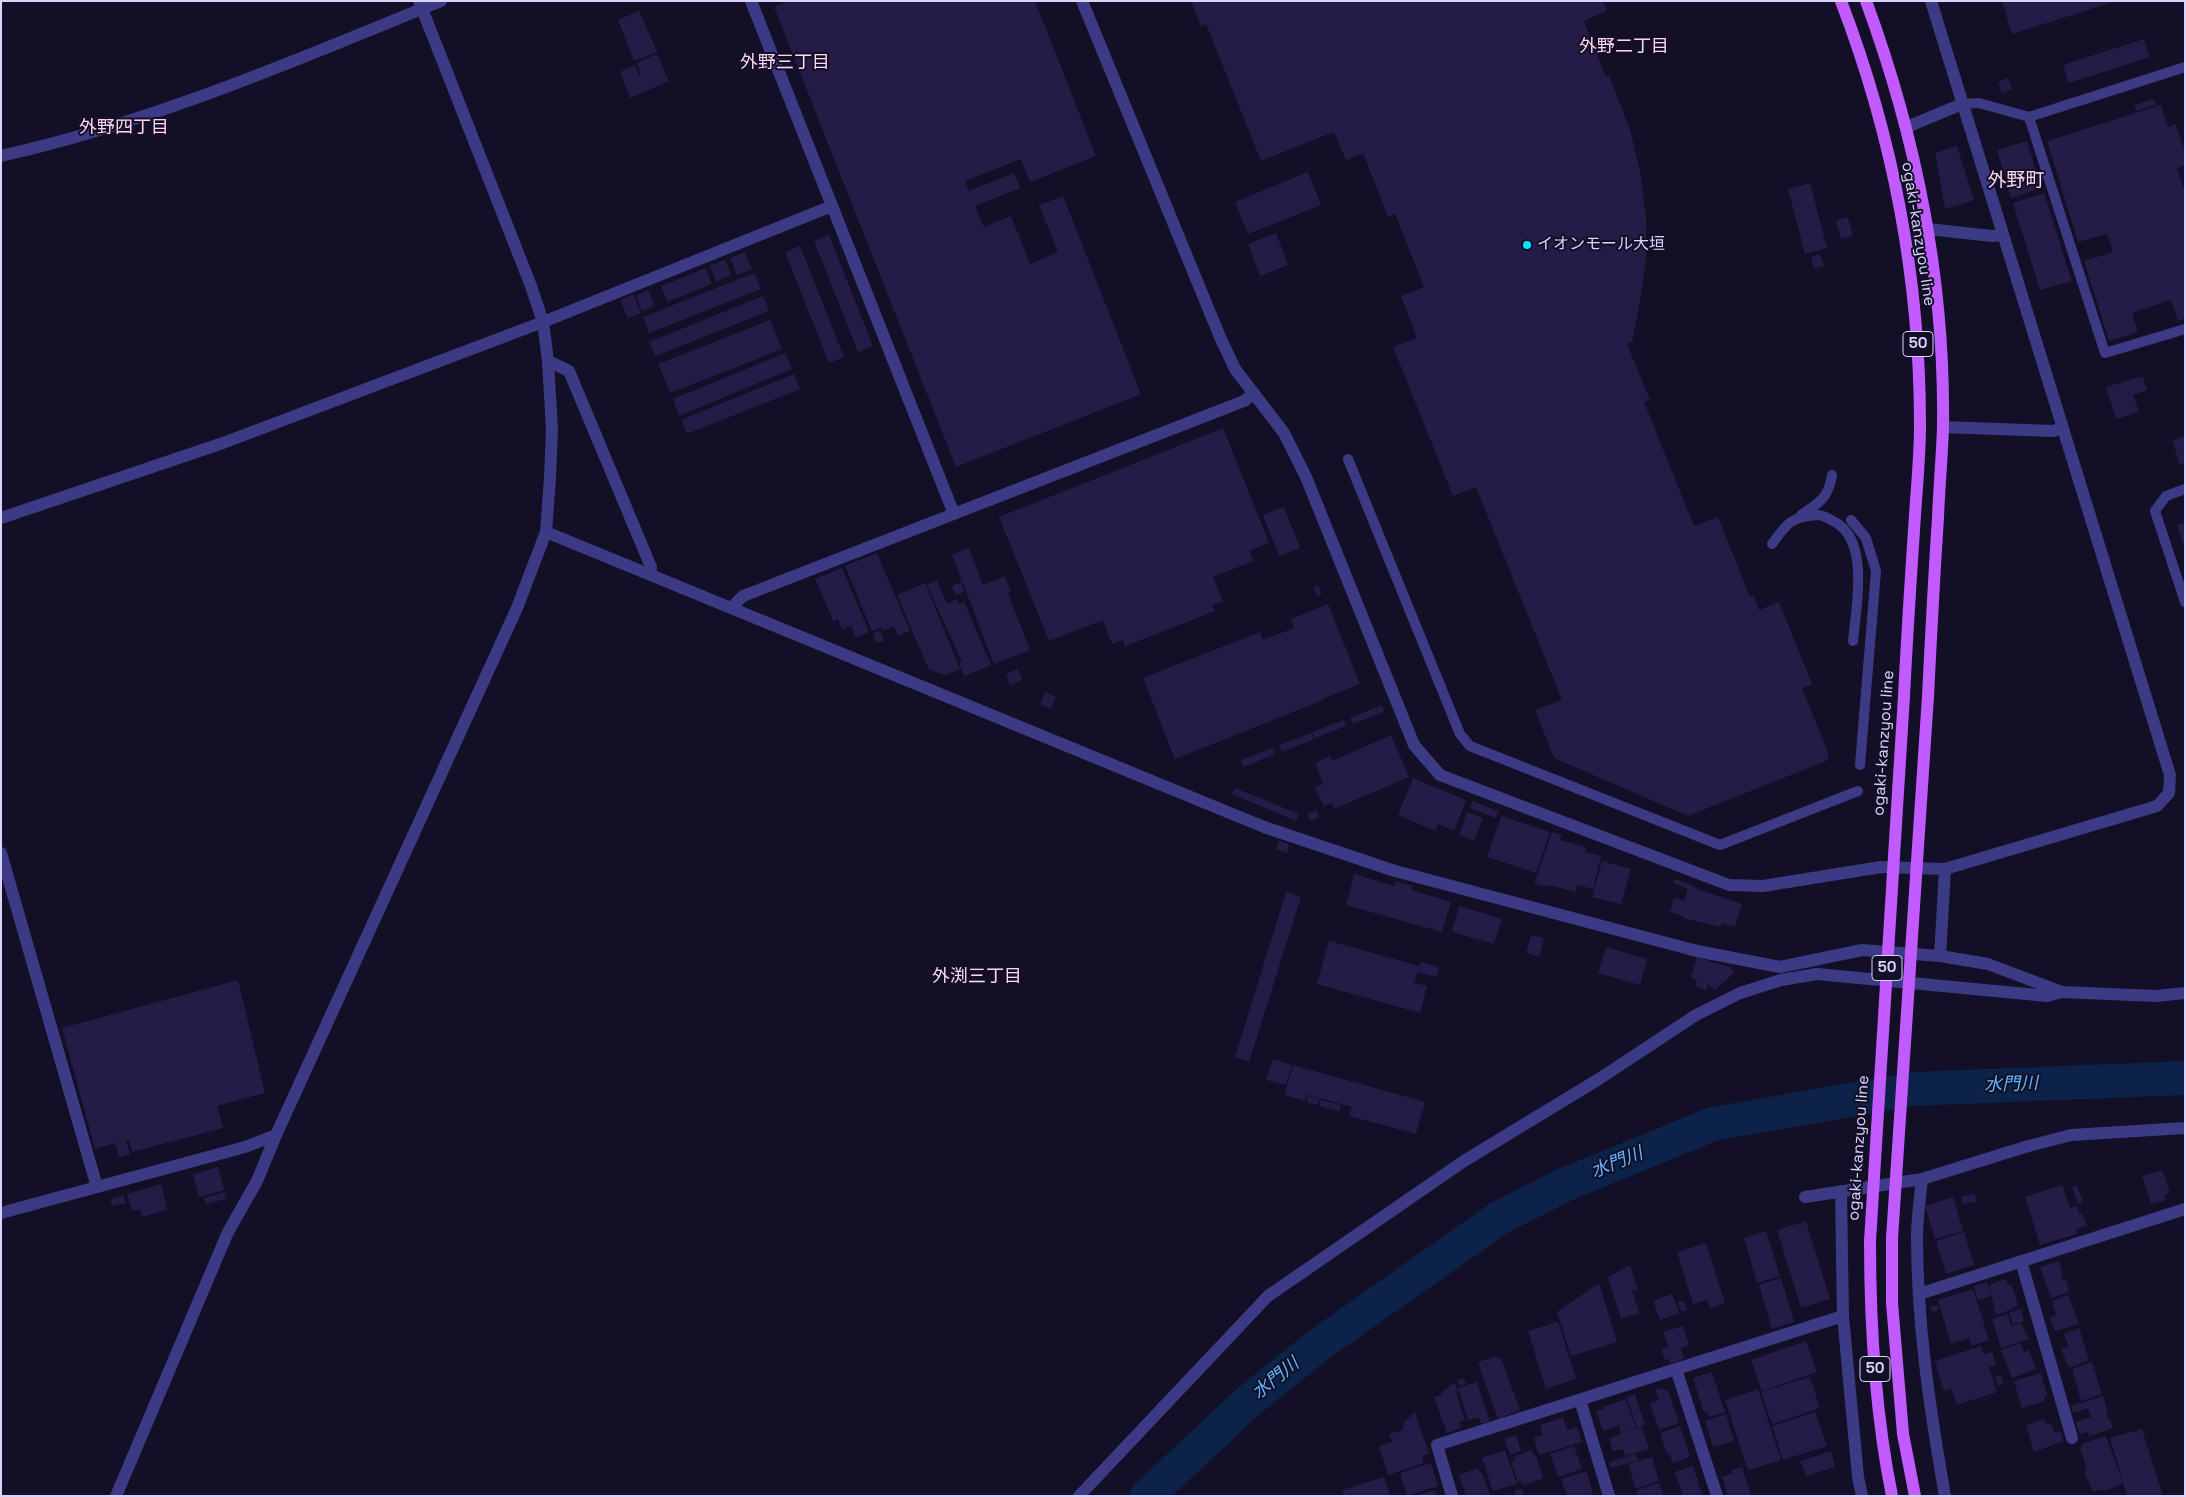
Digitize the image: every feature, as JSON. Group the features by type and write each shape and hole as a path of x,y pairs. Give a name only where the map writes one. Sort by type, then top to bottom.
{"main road":[{"name":"ogaki-kanzyou line","path":"1841,1 1860,52 1885,136 1901,206 1912,279 1918,352 1920,426 1870,1241 1870,1308 1881,1441 1892,1496"},
{"name":"ogaki-kanzyou line","path":"1866,1 1882,45 1907,127 1928,229 1941,352 1943,427 1928,696 1892,1238 1892,1303 1902,1425 1916,1496"}],"street":[{"path":"1,156 54,144 214,92 420,5 441,1"},
{"path":"751,1 954,514"},
{"path":"1082,1 1220,337 1235,368 1284,433 1306,477 1414,745 1440,775 1729,885 1763,886 1881,867 1945,869 2157,806 2169,793 2170,776 1962,104 1935,2"},
{"path":"116,1496 228,1232 257,1181 276,1135 517,608 546,532 552,430 548,361 543,322 531,286 420,5"},
{"path":"1907,127 1962,104"},
{"path":"1,518 223,443 543,322 832,206"},
{"path":"1928,229 1992,236 2003,235"},
{"path":"548,361 569,371 651,567 650,574"},
{"path":"732,608 743,596 1244,401 1254,393"},
{"path":"1943,427 2053,432 2062,428"},
{"path":"546,532 1264,827 1414,876 1780,974 1817,974 2047,996 2062,992 2156,996 2185,993"},
{"path":"1,853 97,1187"},
{"path":"1940,956 1945,869"},
{"path":"1079,1496 1268,1296 1464,1161 1599,1078 1696,1014 1780,974 1862,950 1940,956 1988,964 2062,992"},
{"path":"1806,1196 1922,1179 2025,1147 2071,1135 2185,1128"},
{"path":"1,1213 245,1147 276,1135"},
{"path":"1922,1179 1917,1235 1919,1294 1927,1398 1944,1496"},
{"path":"1841,1191 1842,1316 1858,1477 1862,1496"},
{"path":"1919,1294 2185,1209"},
{"path":"2021,1261 2072,1438"},
{"path":"1452,1496 1437,1445 1842,1316"},
{"path":"1676,1369 1717,1496"},
{"path":"1580,1400 1609,1496"}],"lane":[{"path":"1962,104 1979,103 2029,117 2185,67"},
{"path":"2029,117 2105,353 2185,328"},
{"path":"1348,459 1460,734 1470,746 1720,845 1858,791"},
{"path":"1772,544 1785,525 1822,501 1830,490 1832,475"},
{"path":"2185,489 2166,496 2155,511 2185,602"},
{"path":"1800,516 1822,515 1840,524 1852,542 1859,569 1853,641"},
{"path":"1852,520 1866,538 1876,571 1860,765"}],"building":[{"path":"788,1 1035,1 1096,156 1030,182 1021,159 965,181 969,191 1014,173 1020,188 975,206 984,227 1011,216 1030,264 1058,252 1039,205 1063,196 1141,394 956,467 774,7"},
{"path":"1191,1 1603,1 1607,11 1584,21 1606,77 1609,75 1630,130 1640,171 1646,217 1646,259 1632,342 1627,344 1650,400 1644,402 1694,526 1718,517 1750,597 1754,596 1759,610 1779,602 1812,684 1802,688 1829,755 1826,761 1688,816 1554,758 1535,710 1562,700 1476,487 1453,496 1393,347 1417,338 1401,296 1424,287 1395,214 1388,217 1363,153 1346,160 1334,132 1261,161 1206,24 1201,26"},
{"path":"2002,1 2113,1 2113,2 2012,34"},
{"path":"639,11 657,52 634,61 618,20"},
{"path":"2144,39 2150,57 2069,83 2063,65"},
{"path":"657,54 669,81 630,98 620,72 635,65 639,75 641,74 636,63"},
{"path":"2008,78 2012,89 2002,93 1998,82"},
{"path":"2154,99 2156,105 2136,111 2134,105"},
{"path":"2161,105 2168,127 2176,124 2185,152 2185,165 2177,168 2185,193 2185,319 2178,321 2171,300 2132,313 2138,332 2109,341 2084,261 2113,252 2107,234 2078,242 2047,141"},
{"path":"2027,141 2041,188 2011,198 1997,150"},
{"path":"1957,146 1974,200 1945,209 1935,153"},
{"path":"1308,172 1321,205 1248,234 1235,202"},
{"path":"1810,183 1827,248 1805,254 1788,189"},
{"path":"2044,193 2072,281 2040,290 2013,203"},
{"path":"1848,217 1853,236 1841,239 1836,220"},
{"path":"1276,233 1288,265 1260,276 1248,244"},
{"path":"829,235 873,346 858,352 814,241"},
{"path":"800,246 844,357 829,363 785,252"},
{"path":"745,252 752,269 737,275 730,258"},
{"path":"1820,254 1824,266 1814,269 1811,257"},
{"path":"725,260 731,275 716,282 710,266"},
{"path":"706,268 712,284 667,302 661,286"},
{"path":"754,273 761,289 649,333 643,317"},
{"path":"648,290 655,306 642,311 636,295"},
{"path":"633,294 641,313 628,318 620,300"},
{"path":"763,296 769,311 655,356 649,342"},
{"path":"770,320 782,349 670,393 658,364"},
{"path":"785,353 792,369 679,416 673,399"},
{"path":"794,374 800,389 687,434 681,420"},
{"path":"2143,376 2147,390 2133,395 2139,412 2116,419 2106,387"},
{"path":"1223,428 1269,543 1249,551 1254,561 1213,577 1223,601 1212,605 1215,611 1125,646 1123,640 1112,644 1103,620 1049,641 999,517"},
{"path":"2185,436 2185,463 2180,465 2172,440"},
{"path":"1284,507 1300,548 1279,556 1263,515"},
{"path":"2185,523 2185,548 2184,548 2177,525"},
{"path":"969,548 983,585 1005,576 1011,591 1008,593 1030,650 994,664 952,555"},
{"path":"877,553 910,631 898,636 894,626 883,631 881,627 872,631 845,566"},
{"path":"842,568 869,632 856,638 851,626 842,630 838,619 833,621 815,579"},
{"path":"937,580 947,604 957,599 959,604 964,602 991,665 964,676 959,663 962,662 927,585"},
{"path":"961,582 964,592 956,595 952,586"},
{"path":"925,583 960,669 945,675 929,670 897,595"},
{"path":"1318,585 1322,593 1317,596 1313,587"},
{"path":"1328,604 1360,684 1175,759 1143,678 1260,632 1263,640 1294,628 1291,619"},
{"path":"880,631 884,641 877,643 873,633"},
{"path":"1018,669 1022,680 1010,685 1006,674"},
{"path":"1045,692 1056,697 1051,709 1040,704"},
{"path":"1382,705 1384,712 1353,724 1350,718"},
{"path":"1344,720 1346,726 1315,738 1312,732"},
{"path":"1311,733 1314,739 1282,752 1279,745"},
{"path":"1391,735 1409,777 1334,809 1332,803 1323,806 1315,787 1323,784 1315,763 1330,756 1332,761"},
{"path":"1273,748 1275,754 1244,767 1241,760"},
{"path":"1413,778 1466,800 1454,831 1438,824 1435,831 1398,815"},
{"path":"1235,788 1299,814 1296,821 1232,794"},
{"path":"1472,801 1498,811 1496,818 1470,808"},
{"path":"1317,810 1319,817 1310,821 1307,814"},
{"path":"1467,812 1483,818 1474,841 1459,835"},
{"path":"1501,816 1550,832 1536,873 1487,857"},
{"path":"1552,832 1562,835 1560,840 1586,847 1585,852 1601,856 1593,889 1577,885 1576,892 1549,885 1548,887 1534,884"},
{"path":"1279,841 1289,844 1287,853 1276,849"},
{"path":"1602,861 1631,869 1621,904 1592,897"},
{"path":"1354,874 1394,886 1395,881 1413,886 1411,890 1451,902 1442,932 1346,905"},
{"path":"1675,879 1695,886 1694,888 1742,904 1735,927 1722,923 1721,927 1683,918 1683,916 1670,912 1674,898 1684,901 1688,889 1674,883"},
{"path":"1286,892 1301,897 1249,1062 1235,1057"},
{"path":"1459,906 1502,919 1494,944 1452,932"},
{"path":"1531,935 1544,938 1539,957 1526,953"},
{"path":"1329,941 1420,966 1421,962 1439,967 1436,977 1418,972 1414,983 1427,986 1420,1013 1317,984"},
{"path":"1606,947 1647,959 1640,985 1598,973"},
{"path":"1697,957 1733,968 1731,969 1734,973 1715,990 1708,984 1706,990 1695,986 1697,980 1691,978"},
{"path":"238,980 265,1093 217,1106 223,1128 132,1152 129,1140 126,1140 130,1154 119,1157 115,1143 95,1149 62,1028"},
{"path":"1273,1059 1292,1065 1286,1085 1266,1080"},
{"path":"1293,1065 1425,1102 1416,1134 1349,1116 1352,1107 1286,1089"},
{"path":"1287,1089 1307,1095 1305,1101 1285,1095"},
{"path":"1308,1096 1320,1099 1318,1105 1306,1102"},
{"path":"1321,1100 1341,1105 1339,1111 1319,1106"},
{"path":"218,1167 224,1190 199,1197 193,1174"},
{"path":"2162,1170 2170,1193 2164,1195 2166,1200 2151,1204 2142,1176"},
{"path":"161,1184 167,1210 142,1217 140,1209 132,1211 127,1194"},
{"path":"2062,1185 2070,1208 2077,1205 2079,1214 2082,1213 2087,1226 2076,1229 2077,1234 2040,1245 2025,1197"},
{"path":"2077,1185 2083,1202 2078,1204 2072,1187"},
{"path":"224,1192 226,1199 206,1204 204,1198"},
{"path":"1975,1194 1976,1202 1962,1204 1961,1196"},
{"path":"124,1195 126,1203 112,1206 110,1199"},
{"path":"1953,1197 1963,1231 1935,1239 1925,1206"},
{"path":"1806,1221 1830,1299 1801,1308 1777,1230"},
{"path":"1766,1231 1780,1276 1757,1283 1744,1238"},
{"path":"1964,1232 1974,1265 1946,1274 1936,1241"},
{"path":"1706,1243 1725,1303 1710,1308 1707,1300 1693,1304 1677,1252"},
{"path":"2059,1261 2063,1275 2061,1275 2063,1281 2066,1280 2069,1292 2051,1298 2040,1267"},
{"path":"1630,1265 1638,1289 1632,1291 1639,1313 1621,1319 1608,1277"},
{"path":"1781,1278 1794,1322 1772,1329 1759,1285"},
{"path":"2006,1279 2008,1286 2011,1284 2018,1305 1996,1315 1989,1285"},
{"path":"1987,1282 1991,1296 1978,1300 1974,1286"},
{"path":"1599,1283 1617,1342 1571,1356 1557,1312"},
{"path":"1973,1289 1989,1340 1971,1346 1969,1338 1951,1344 1938,1300"},
{"path":"1672,1294 1679,1313 1660,1320 1653,1301"},
{"path":"2068,1295 2079,1324 2056,1331 2050,1320 2051,1317 2056,1315 2052,1301"},
{"path":"1684,1301 1687,1310 1681,1311 1678,1302"},
{"path":"1938,1305 1939,1310 1932,1312 1930,1307"},
{"path":"2021,1309 2024,1321 2013,1324 2009,1313"},
{"path":"2008,1314 2011,1326 2021,1323 2029,1339 2001,1348 1992,1319"},
{"path":"1558,1322 1576,1379 1546,1389 1528,1331"},
{"path":"1683,1326 1689,1345 1681,1348 1684,1359 1670,1364 1669,1359 1665,1360 1661,1349 1668,1347 1663,1332"},
{"path":"2079,1328 2089,1360 2069,1368 2061,1349 2069,1346 2064,1334"},
{"path":"1806,1341 1817,1372 1762,1391 1751,1360"},
{"path":"2021,1343 2024,1352 2029,1350 2036,1369 2012,1378 2001,1350"},
{"path":"1981,1346 1984,1354 1992,1352 1996,1365 1989,1367 1997,1392 1957,1405 1951,1388 1944,1391 1935,1361"},
{"path":"1497,1356 1498,1359 1501,1358 1520,1410 1498,1419 1478,1362"},
{"path":"2092,1362 2102,1394 2081,1401 2072,1369"},
{"path":"1712,1372 1725,1412 1709,1417 1707,1412 1704,1413 1693,1378"},
{"path":"2041,1373 2043,1380 2039,1381 2043,1381 2048,1396 2044,1397 2045,1401 2022,1408 2014,1381"},
{"path":"2001,1375 2004,1384 1998,1386 1995,1377"},
{"path":"1810,1377 1820,1408 1772,1424 1761,1392"},
{"path":"1463,1378 1466,1384 1459,1386 1457,1380"},
{"path":"1455,1382 1458,1392 1456,1393 1465,1420 1459,1422 1461,1428 1447,1433 1434,1397 1443,1394 1442,1392"},
{"path":"1477,1382 1490,1421 1481,1424 1479,1417 1468,1420 1458,1388"},
{"path":"1662,1388 1668,1391 1679,1423 1659,1430 1650,1403 1659,1400 1655,1390"},
{"path":"1758,1389 1781,1460 1748,1470 1725,1400"},
{"path":"1635,1394 1645,1425 1637,1428 1627,1397"},
{"path":"2103,1396 2108,1413 2106,1414 2108,1419 2110,1418 2113,1428 2089,1436 2087,1432 2080,1434 2075,1422 2091,1417 2088,1408 2073,1413 2071,1406"},
{"path":"1626,1399 1636,1428 1623,1433 1642,1427 1649,1449 1625,1456 1623,1449 1613,1451 1609,1438 1621,1434 1619,1425 1603,1431 1596,1411"},
{"path":"1415,1412 1429,1454 1422,1456 1424,1463 1388,1475 1379,1446 1392,1442 1389,1434 1403,1430 1404,1422"},
{"path":"1815,1412 1827,1446 1783,1460 1772,1426"},
{"path":"1726,1414 1734,1441 1713,1447 1705,1421"},
{"path":"1563,1417 1567,1430 1577,1427 1582,1442 1539,1455 1534,1438 1543,1435 1540,1425"},
{"path":"2044,1419 2046,1424 2051,1423 2054,1433 2060,1431 2063,1441 2034,1452 2026,1425"},
{"path":"1680,1426 1690,1457 1673,1463 1669,1453 1667,1454 1660,1433"},
{"path":"2142,1429 2163,1496 2127,1496 2110,1438"},
{"path":"1516,1435 1521,1451 1510,1455 1505,1439"},
{"path":"2106,1436 2123,1483 2103,1491 2103,1489 2093,1492 2084,1471 2087,1470 2080,1448 2082,1447 2081,1444"},
{"path":"1574,1446 1582,1469 1558,1477 1550,1454"},
{"path":"1505,1450 1517,1484 1493,1491 1482,1458"},
{"path":"1531,1450 1534,1456 1536,1456 1543,1478 1523,1485 1521,1481 1518,1482 1511,1462 1515,1461 1513,1457"},
{"path":"1831,1451 1835,1467 1806,1476 1800,1461"},
{"path":"1636,1454 1638,1460 1611,1468 1609,1462"},
{"path":"1652,1457 1659,1481 1636,1489 1628,1464"},
{"path":"1431,1463 1438,1486 1407,1496 1400,1473"},
{"path":"1693,1466 1702,1495 1683,1496 1675,1472"},
{"path":"1742,1467 1751,1496 1728,1496 1722,1477 1733,1473 1732,1470"},
{"path":"1478,1468 1480,1473 1482,1473 1490,1495 1466,1496 1459,1475"},
{"path":"1587,1471 1593,1495 1567,1496 1561,1479"},
{"path":"1384,1477 1390,1496 1344,1496 1342,1490"},
{"path":"1659,1483 1664,1496 1638,1496 1637,1490"},
{"path":"1522,1488 1524,1494 1516,1496 1514,1491"},
{"path":"1435,1490 1437,1496 1417,1496 1417,1495"}],"waterway":[{"name":"水門川","path":"1147,1496 1250,1400 1320,1344 1499,1218 1564,1185 1713,1124 1913,1089 2185,1078"}],"place":[{"name":"イオンモール大垣","path":"1527,245"}],"district":[{"name":"外野二丁目","path":"1624,47"},
{"name":"外野三丁目","path":"785,63"},
{"name":"外野四丁目","path":"124,128"},
{"name":"外野町","path":"2016,181"},
{"name":"外渕三丁目","path":"977,977"}]}
